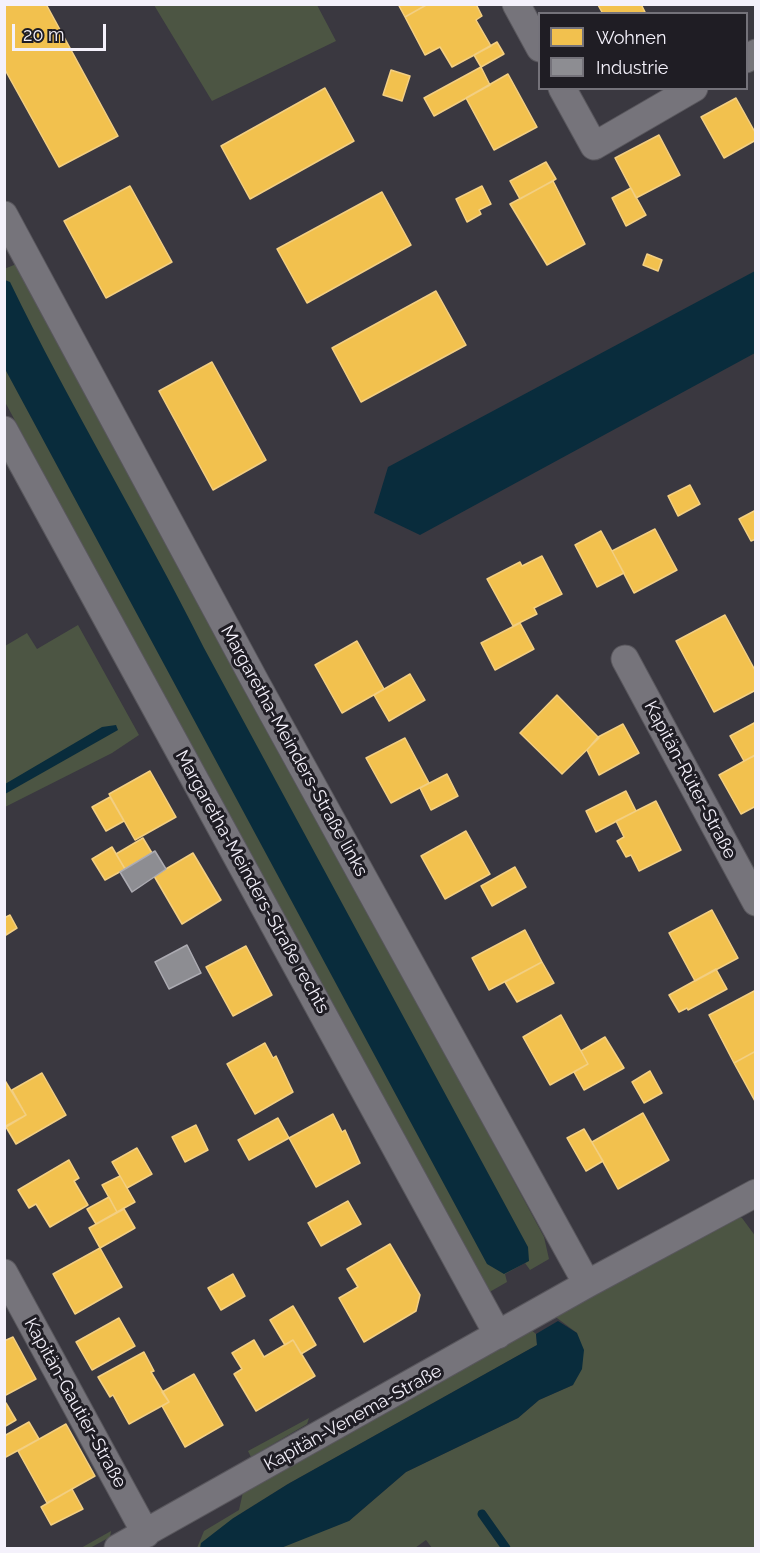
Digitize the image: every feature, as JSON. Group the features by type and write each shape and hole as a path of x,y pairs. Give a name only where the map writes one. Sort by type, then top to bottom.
{"street":[{"path":"516,4 538,44"},
{"path":"563,90 594,146 691,90"},
{"name":"Margaretha-Meinders-Straße links","path":"9,233 587,1284"},
{"name":"Margaretha-Meinders-Straße rechts","path":"4,430 498,1335"},
{"name":"Kapitän-Rüter-Straße","path":"625,659 756,902"},
{"path":"587,1284 752,1204"},
{"name":"Kapitän-Gautier-Straße","path":"4,1273 146,1534"},
{"name":"Kapitän-Venema-Straße","path":"118,1548 587,1284"}],"green space":[{"path":"154,5 317,5 336,41 212,101"},
{"path":"19,263 544,1237 549,1259 530,1270 525,1263 505,1274 507,1282 486,1294 5,402 4,269"},
{"path":"78,625 139,735 112,753 5,807 5,646 27,633 37,649"},
{"path":"733,1216 742,1218 756,1237 755,1548 432,1548 426,1540 415,1548 197,1548 204,1531 239,1510 243,1492 529,1328 536,1334 537,1345 288,1484 232,1519 349,1521 406,1472 518,1418 539,1400 573,1385 577,1333 553,1315"},
{"path":"309,1418 307,1424 251,1457 248,1451"},
{"path":"111,1531 110,1537 90,1548 81,1548"}],"water":[{"path":"755,271 755,353 420,535 374,513 388,467"},
{"path":"5,280 10,282 204,648 528,1247 529,1261 504,1274 487,1264 5,369"},
{"path":"116,725 118,730 5,794 5,784 102,727"},
{"path":"558,1321 577,1333 584,1350 582,1369 573,1385 539,1400 518,1418 406,1472 349,1521 281,1548 200,1548 201,1543 232,1519 288,1484 537,1345 536,1334"}],"building: Wohnen":[{"path":"4,4 46,4 118,136 59,167 4,68"},
{"path":"398,4 428,4 405,17"},
{"path":"428,4 476,4 482,16 476,20 491,46 452,67 440,47 425,55 405,17"},
{"path":"641,4 645,12 602,12 598,5"},
{"path":"497,42 504,54 481,67 474,55"},
{"path":"481,67 490,85 434,116 424,98"},
{"path":"391,70 410,76 402,101 383,95"},
{"path":"508,74 537,127 494,150 466,98"},
{"path":"325,88 354,141 250,199 221,146"},
{"path":"736,98 756,134 756,140 724,158 701,117"},
{"path":"659,135 680,175 636,198 615,158"},
{"path":"546,162 556,179 520,199 510,181"},
{"path":"553,181 585,244 547,265 510,204"},
{"path":"130,186 172,262 106,298 64,221"},
{"path":"482,186 491,204 479,210 481,214 467,222 456,199"},
{"path":"631,188 646,215 626,226 612,198"},
{"path":"382,192 411,245 307,303 277,249"},
{"path":"647,254 662,260 658,271 643,265"},
{"path":"436,291 466,345 361,402 332,348"},
{"path":"212,362 266,460 213,490 159,391"},
{"path":"690,485 700,504 678,516 668,496"},
{"path":"756,510 756,539 751,541 739,519"},
{"path":"655,529 677,570 634,593 612,551"},
{"path":"601,531 624,573 597,587 575,545"},
{"path":"542,556 562,594 534,608 537,614 513,626 487,579 520,562 522,566"},
{"path":"725,615 756,672 756,690 714,712 676,641"},
{"path":"520,623 534,649 495,670 481,643"},
{"path":"357,641 384,689 342,713 315,665"},
{"path":"410,674 425,700 389,721 374,695"},
{"path":"557,695 599,738 562,774 520,733"},
{"path":"756,722 756,755 744,761 730,736"},
{"path":"623,724 639,753 599,775 587,750 598,737"},
{"path":"405,738 429,783 391,803 366,758"},
{"path":"755,755 756,806 741,814 719,775"},
{"path":"150,771 176,817 135,840 109,794"},
{"path":"447,774 458,796 431,810 420,788"},
{"path":"626,791 636,811 596,832 586,811"},
{"path":"110,797 124,821 106,831 92,807"},
{"path":"656,801 681,850 639,871 631,855 626,857 617,841 624,837 616,821"},
{"path":"466,831 490,874 445,899 421,856"},
{"path":"143,838 152,853 125,869 116,854"},
{"path":"112,847 125,869 105,880 92,859"},
{"path":"193,853 221,900 182,924 154,876"},
{"path":"515,867 526,887 492,906 481,886"},
{"path":"712,910 738,958 695,981 669,933"},
{"path":"10,915 17,928 6,935 4,918"},
{"path":"525,930 542,962 489,990 472,958"},
{"path":"246,946 272,995 233,1016 206,967"},
{"path":"542,962 554,983 517,1002 505,982"},
{"path":"716,969 727,989 688,1010 687,1008 679,1012 669,995"},
{"path":"756,990 756,1051 734,1063 709,1015"},
{"path":"561,1015 588,1064 550,1085 523,1037"},
{"path":"605,1037 624,1068 584,1090 574,1072 588,1064 581,1051"},
{"path":"265,1043 273,1058 276,1056 293,1092 255,1114 227,1064"},
{"path":"756,1051 756,1103 734,1063"},
{"path":"650,1071 662,1093 644,1103 632,1082"},
{"path":"42,1073 66,1115 16,1144 6,1127 26,1115 12,1090"},
{"path":"4,1079 26,1115 4,1127"},
{"path":"643,1113 669,1160 618,1189 592,1142"},
{"path":"333,1114 342,1132 345,1130 360,1163 316,1187 289,1138"},
{"path":"278,1118 289,1138 249,1160 238,1140"},
{"path":"196,1125 208,1150 185,1162 172,1137"},
{"path":"584,1129 603,1161 586,1171 567,1138"},
{"path":"137,1148 152,1174 127,1188 112,1162"},
{"path":"69,1160 79,1178 74,1181 88,1205 50,1227 36,1204 29,1208 18,1190"},
{"path":"120,1176 135,1202 117,1212 102,1185"},
{"path":"109,1197 117,1212 96,1224 87,1209"},
{"path":"348,1201 361,1224 321,1246 308,1223"},
{"path":"124,1209 135,1228 100,1248 89,1228"},
{"path":"390,1244 420,1295 416,1311 364,1342 339,1298 358,1287 347,1269"},
{"path":"100,1248 122,1287 75,1314 53,1274"},
{"path":"233,1274 245,1296 221,1310 208,1288"},
{"path":"293,1306 316,1345 301,1354 293,1340 285,1345 270,1320"},
{"path":"119,1318 135,1346 92,1370 76,1342"},
{"path":"13,1337 36,1379 4,1396 4,1341"},
{"path":"254,1340 264,1357 293,1340 315,1376 256,1411 234,1374 242,1369 232,1353"},
{"path":"144,1352 154,1371 151,1372 169,1402 129,1424 113,1395 110,1397 98,1377"},
{"path":"194,1374 223,1425 185,1447 162,1406 169,1402 162,1392"},
{"path":"6,1403 16,1420 4,1427 4,1404"},
{"path":"29,1422 39,1439 4,1458 4,1436"},
{"path":"66,1424 95,1476 47,1503 18,1451"},
{"path":"72,1489 83,1509 51,1525 41,1507"}],"building: Industrie":[{"path":"155,851 166,869 132,892 120,872"},
{"path":"187,945 201,973 169,989 155,962"}],"waterway":[{"path":"482,1514 506,1548"}]}
